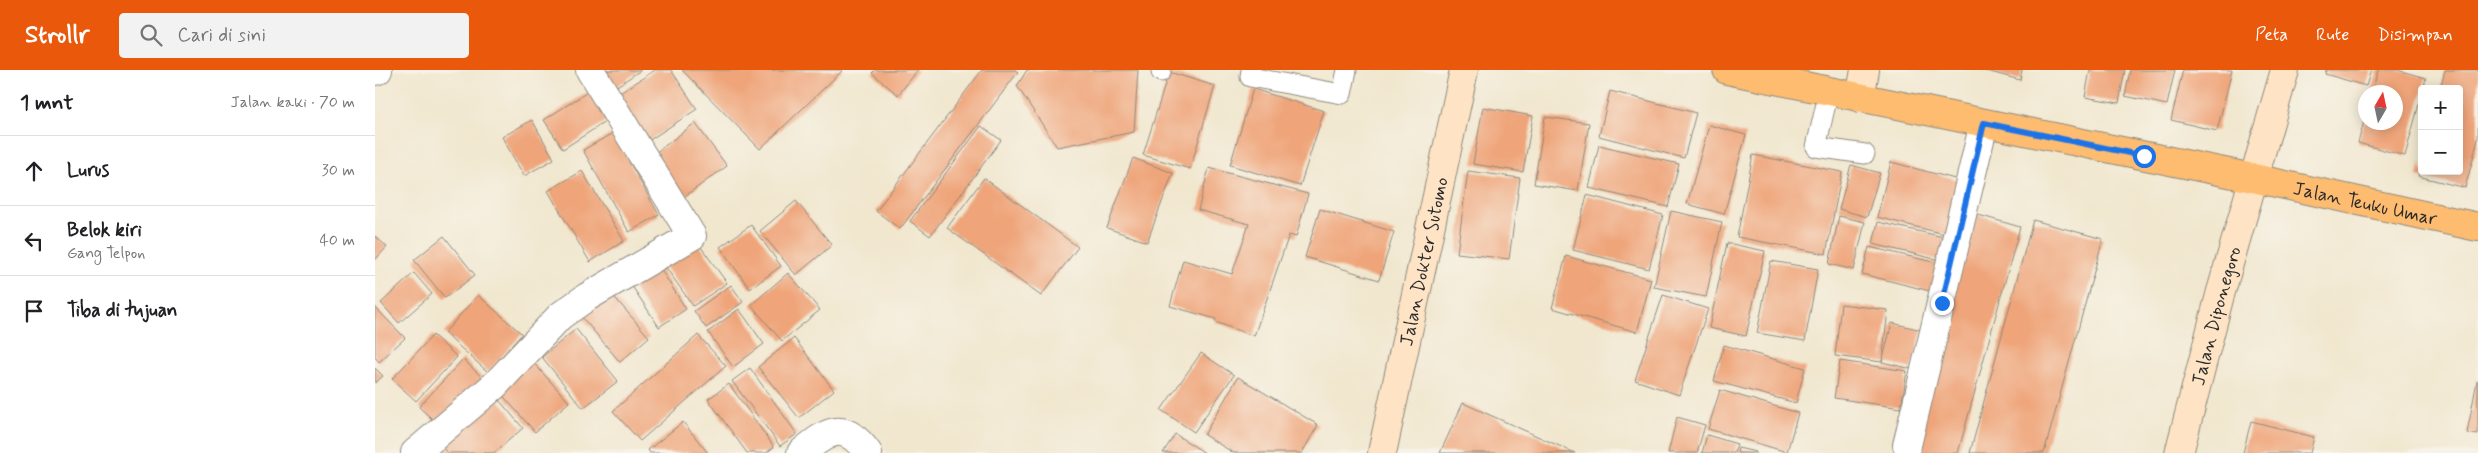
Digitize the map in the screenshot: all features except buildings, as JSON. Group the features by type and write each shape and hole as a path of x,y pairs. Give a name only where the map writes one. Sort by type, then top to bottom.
{"main road":[{"name":"Jalan Dokter Sutomo","path":"1382,453 1464,70"},
{"name":"Jalan Teuku Umar","path":"1727,70 2253,178 2478,227"},
{"path":"1860,98 1865,70"},
{"name":"Jalan Diponegoro","path":"2179,453 2220,295 2285,70"}],"street":[{"path":"415,453 495,385 560,316 587,297 692,236 589,70"},
{"path":"1907,445 1984,123"},
{"path":"801,453 819,439 839,431 849,433 868,453"}],"lane":[{"path":"1251,70 1250,77 1342,94 1347,70"},
{"path":"1829,91 1817,147 1865,154"}],"route":[{"path":"1942,303 1984,123 2144,156"}]}
